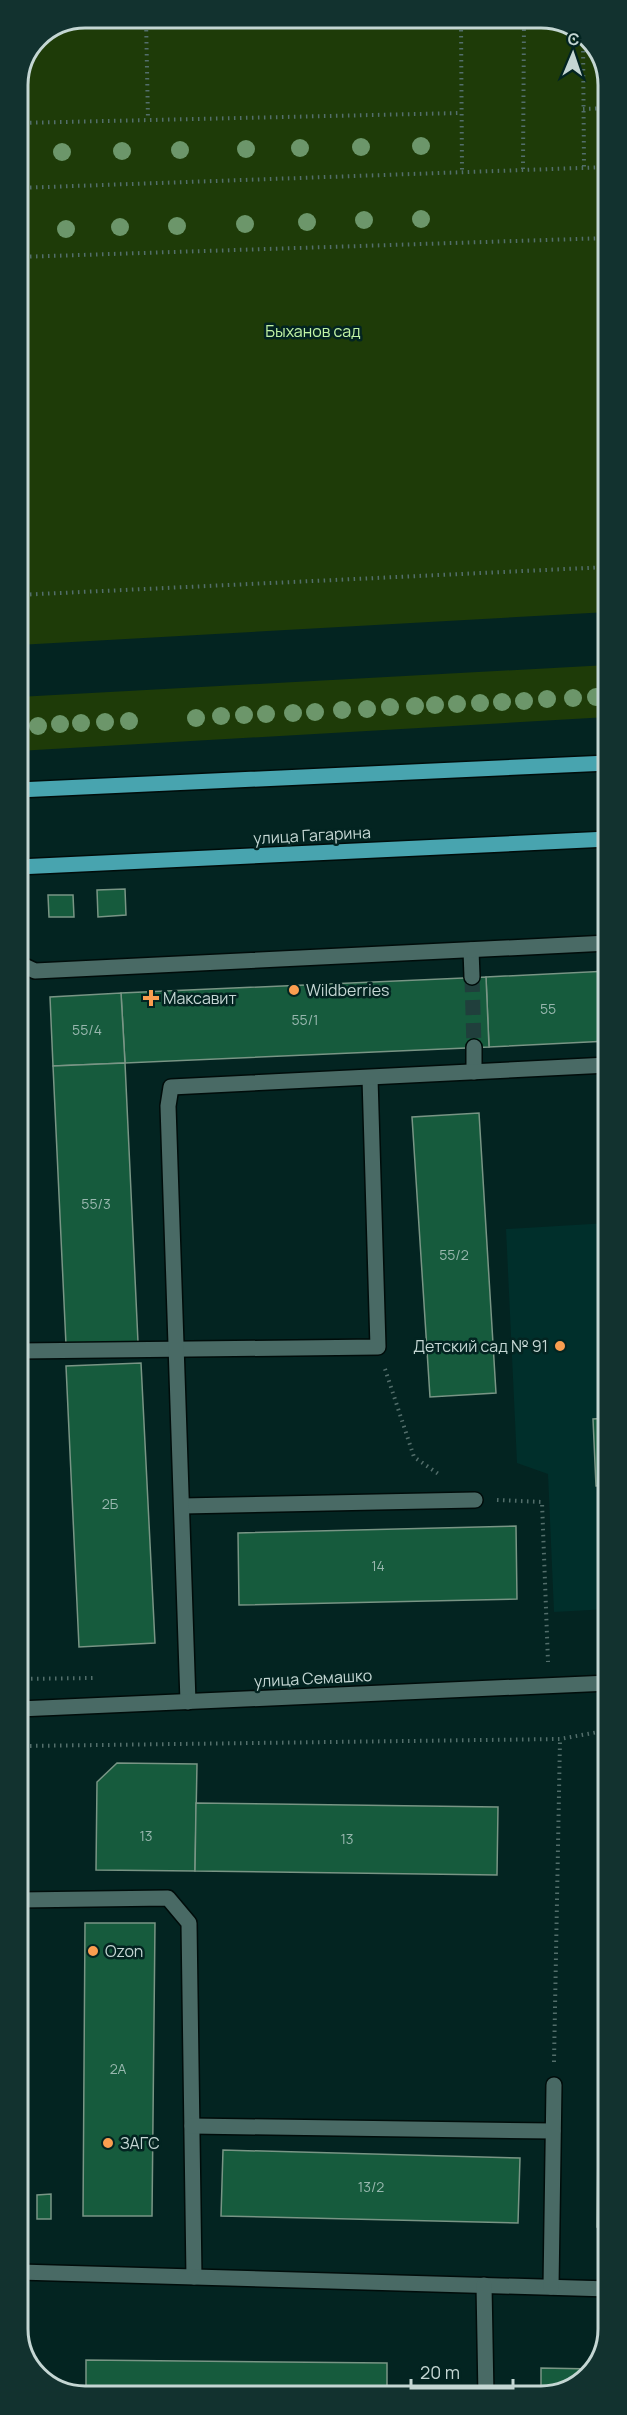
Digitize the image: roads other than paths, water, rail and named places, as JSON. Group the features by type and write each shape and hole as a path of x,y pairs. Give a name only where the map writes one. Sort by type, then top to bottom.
{"main road":[{"path":"28,790 598,763"},
{"name":"улица Гагарина","path":"28,867 598,839"}],"street":[{"path":"28,968 34,971 598,944"},
{"path":"471,950 472,977"},
{"path":"474,1047 474,1072"},
{"path":"188,1702 168,1106 171,1087 598,1066"},
{"path":"28,1351 378,1347 370,1078"},
{"path":"182,1506 475,1500"},
{"name":"улица Семашко","path":"28,1709 598,1683"},
{"path":"28,1900 168,1898 189,1923 194,2277"},
{"path":"551,2287 554,2085"},
{"path":"192,2126 553,2131"},
{"path":"28,2273 598,2289"},
{"path":"484,2285 486,2386"}],"tunnel":[{"path":"472,977 474,1047"}],"place":[{"name":"Wildberries","path":"294,990"},
{"name":"Максавит","path":"151,998"},
{"name":"Детский сад № 91","path":"560,1346"},
{"name":"Ozon","path":"93,1951"},
{"name":"ЗАГС","path":"108,2143"}],"park label":[{"name":"Быханов сад","path":"313,331"}]}
